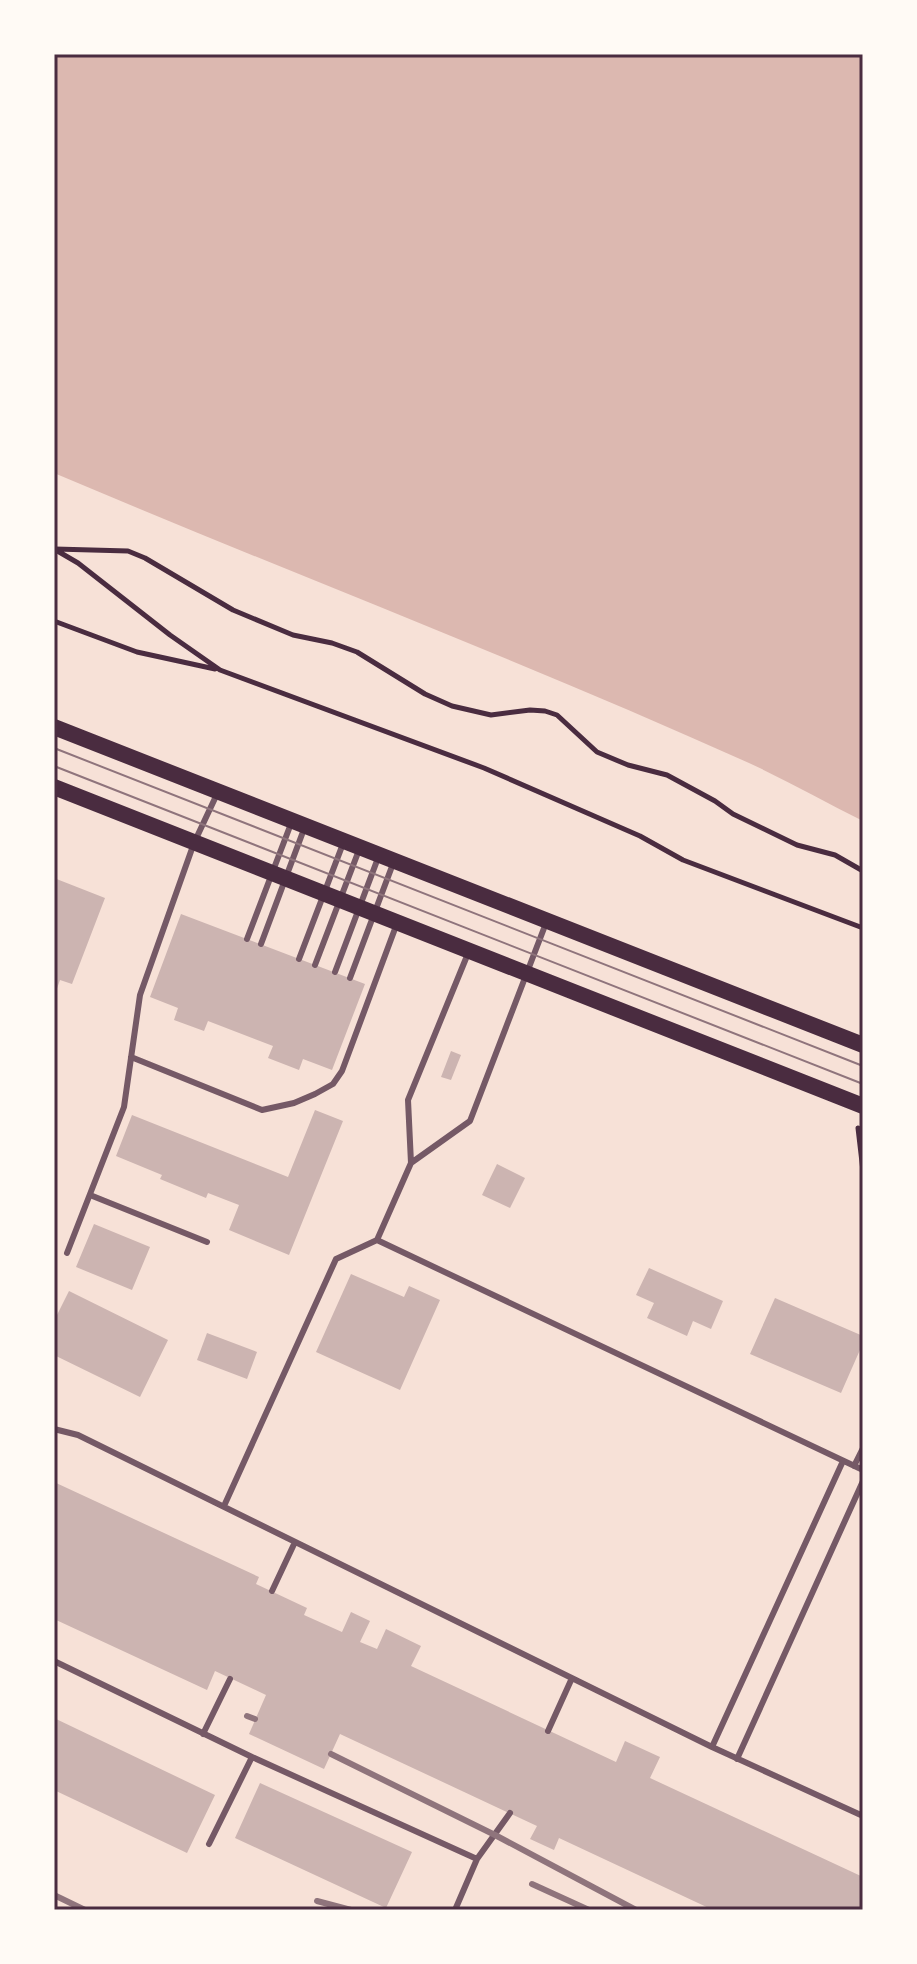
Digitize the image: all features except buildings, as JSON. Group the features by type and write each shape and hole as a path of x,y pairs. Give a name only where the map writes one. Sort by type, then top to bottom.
{"main road":[{"path":"54,727 863,1045"},
{"path":"54,787 863,1106"}],"lane":[{"path":"67,1253 124,1107 140,995 194,843 218,792"},
{"path":"261,944 279,876 299,823"},
{"path":"247,939 279,876 299,823"},
{"path":"299,959 344,841"},
{"path":"315,965 360,847"},
{"path":"350,978 367,911 387,858"},
{"path":"335,972 367,911 387,858"},
{"path":"411,1163 470,1121 546,921"},
{"path":"131,1057 262,1110 294,1103 315,1094 333,1084 342,1071 397,923"},
{"path":"224,1506 336,1259 377,1240 411,1163 408,1100 469,951"},
{"path":"90,1195 207,1242"},
{"path":"377,1240 863,1470"},
{"path":"54,1429 78,1435 712,1747 863,1816"},
{"path":"854,1466 863,1448"},
{"path":"712,1747 843,1461"},
{"path":"737,1759 863,1481"},
{"path":"272,1591 295,1542"},
{"path":"54,1661 252,1757 477,1859"},
{"path":"548,1731 572,1678"},
{"path":"203,1734 230,1679"},
{"path":"209,1844 252,1757"},
{"path":"455,1910 477,1859 510,1813"}],"path":[{"path":"54,549 78,563 220,670"},
{"path":"54,549 128,551 233,610 293,635 357,652 425,694 452,706 491,715 530,710 557,715 597,752 628,765 667,775 733,814 797,845 835,855 863,871"},
{"path":"54,621 137,652 220,670 484,768 640,836 683,860 863,928"},
{"path":"858,1126 863,1171"}],"shaded area":[{"path":"54,54 863,54 863,821 764,770 663,725 54,473"}],"tram line":[{"path":"54,748 863,1066"},
{"path":"54,766 863,1084"}],"railway":[{"path":"247,1716 255,1719"},
{"path":"331,1754 495,1835 636,1910"},
{"path":"532,1884 589,1910"},
{"path":"54,1895 85,1910"},
{"path":"317,1901 351,1910"}]}
